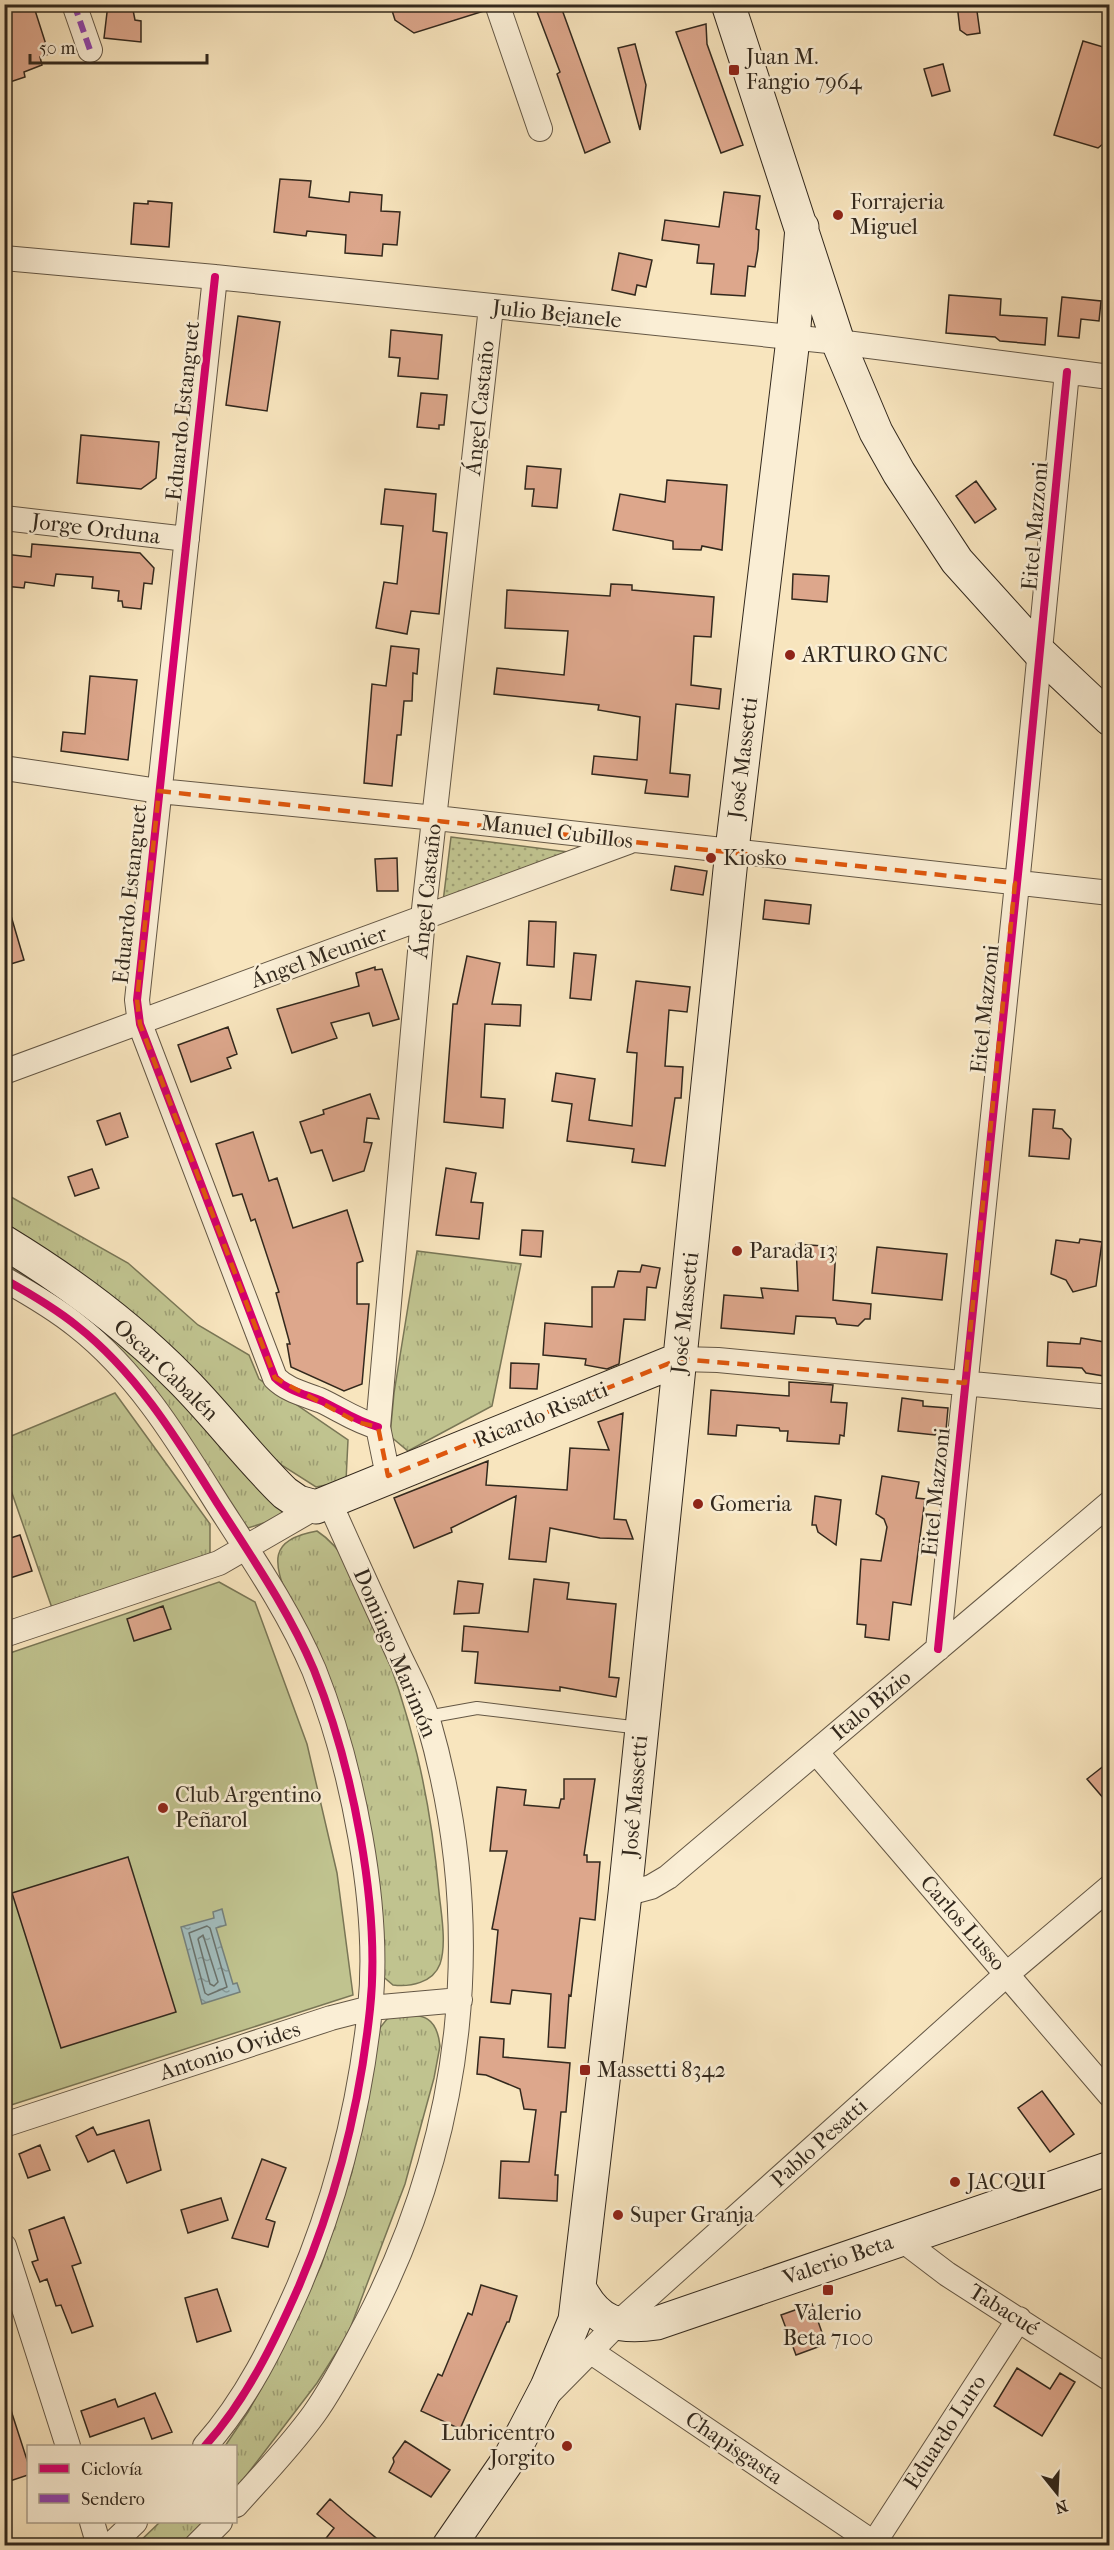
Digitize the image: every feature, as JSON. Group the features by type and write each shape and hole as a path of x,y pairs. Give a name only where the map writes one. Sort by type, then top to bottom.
{"main road":[{"path":"728,4 838,342 876,432 933,528 987,597 1041,654 1110,718"},
{"name":"José Massetti","path":"579,2287 626,1894 641,1728 732,850 793,339 802,227"},
{"name":"Oscar Cabalén","path":"4,1242 45,1267 104,1310 182,1380 285,1493 298,1502 322,1504"},
{"name":"Ricardo Risatti","path":"322,1504 680,1359"},
{"name":"Valerio Beta","path":"579,2287 589,2306 598,2315 627,2326 657,2323 1110,2168"},
{"name":"Pablo Pesatti","path":"449,2546 511,2456 537,2407 567,2344 575,2320 579,2287"}],"street":[{"path":"74,4 90,50"},
{"path":"497,4 540,129"},
{"name":"Julio Bejanele","path":"4,258 215,277 838,342 1110,377"},
{"name":"Eduardo Estanguet","path":"215,277 137,1000 140,1024 275,1378 284,1387 323,1402 357,1422 378,1427"},
{"name":"Ángel Castaño","path":"388,1476 378,1427 423,918 436,818 491,307"},
{"name":"Eitel Mazzoni","path":"938,1649 1015,884 1041,654 1067,372"},
{"name":"Jorge Orduna","path":"4,518 187,539"},
{"name":"Manuel Cubillos","path":"4,768 159,791 436,818 1110,893"},
{"name":"Ángel Meunier","path":"4,1072 140,1024 633,841"},
{"path":"4,1279 78,1327 148,1398 246,1548 280,1604 313,1668 346,1772 360,1834 367,1892 370,2008 354,2109 331,2204 288,2312 250,2385 206,2445"},
{"name":"Ricardo Risatti","path":"680,1359 718,1360 1110,1397"},
{"name":"Italo Bizio","path":"626,1894 651,1887 668,1878 1110,1503"},
{"name":"Ricardo Risatti","path":"4,1635 219,1563 322,1504"},
{"name":"Domingo Marimón","path":"237,2504 314,2413 354,2347 388,2282 414,2221 442,2126 456,2048 460,2000 460,1920 455,1858 442,1776 427,1717 322,1504"},
{"name":"Carlos Lusso","path":"816,1752 1110,2095"},
{"name":"Pablo Pesatti","path":"537,2407 618,2323 1007,1974 1110,1887"},
{"name":"Antonio Ovides","path":"4,2125 370,2008 460,2000"},
{"name":"Tabacué","path":"901,2239 947,2274 1110,2379"},
{"path":"4,2246 68,2445"},
{"name":"Eduardo Luro","path":"874,2544 1019,2319"},
{"name":"Chapisgasta","path":"590,2351 874,2544"},
{"path":"92,2523 99,2546"},
{"path":"110,2546 134,2523"},
{"path":"196,2546 219,2523"}],"lane":[{"path":"427,1717 477,1708 641,1728"}],"highlighted area":[{"path":"159,791 1015,883 965,1383 680,1359 388,1476 378,1427 357,1422 275,1378 140,1024 137,1000"}],"green space":[{"path":"451,837 584,854 443,902"},
{"path":"4,1193 128,1263 198,1325 249,1355 259,1379 348,1440 346,1481 316,1487 283,1466 5,1237"},
{"path":"417,1251 521,1264 492,1406 408,1451 390,1436 394,1393"},
{"path":"5,1264 59,1297 122,1344 181,1399 292,1514 248,1528 108,1348 5,1277"},
{"path":"115,1393 210,1524 210,1554 52,1608 5,1473 4,1439"},
{"path":"317,1531 328,1539 345,1560 364,1597 398,1689 424,1787 435,1856 443,1947 437,1970 427,1980 413,1984 393,1985 380,1974 375,1907 280,1577 278,1556 282,1547 300,1535"},
{"name":"Club Argentino Peñarol","path":"219,1582 255,1602 307,1744 337,1873 353,1995 5,2107 4,1655"},
{"path":"397,2014 422,2016 428,2019 436,2029 440,2046 434,2078 405,2184 348,2334 317,2383 237,2488 237,2445 226,2445 248,2412 270,2372 321,2266 352,2172 379,2029 387,2019"},
{"path":"159,2523 205,2523 182,2545 135,2546"}],"water":[{"path":"222,1909 226,1925 216,1928 233,1984 237,1983 240,1992 202,2004 181,1927 214,1918 213,1912"}],"building":[{"path":"4,4 33,4 49,54 40,57 42,65 24,72 25,77 4,84"},
{"path":"108,4 128,4 128,8 133,10 135,20 141,21 141,42 104,38"},
{"path":"390,4 483,4 484,11 414,33 395,20"},
{"path":"547,4 560,4 610,142 585,153 557,74 560,72 536,9"},
{"path":"957,4 976,4 980,33 967,35 960,30"},
{"path":"706,24 707,44 743,145 721,153 676,32"},
{"path":"1083,41 1110,49 1110,138 1098,148 1054,135"},
{"path":"635,44 646,85 640,130 618,48"},
{"path":"943,64 950,91 932,96 924,69"},
{"path":"280,179 311,181 309,197 349,202 350,192 382,195 381,211 400,212 397,245 383,244 382,256 345,253 346,235 307,231 306,236 274,232"},
{"path":"724,192 760,196 756,229 759,230 758,249 755,267 748,266 745,296 711,294 714,264 697,263 699,245 662,240 665,220 719,227"},
{"path":"148,201 172,203 169,247 131,244 134,203 148,204"},
{"path":"619,253 652,260 646,287 637,285 635,295 612,290"},
{"path":"949,295 1001,299 1000,315 1047,318 1045,345 1000,341 995,337 946,333"},
{"path":"1062,297 1101,301 1099,321 1081,319 1079,338 1058,336"},
{"path":"238,316 280,322 267,411 226,405"},
{"path":"391,330 442,335 438,379 398,376 400,358 389,357"},
{"path":"421,393 447,395 444,425 439,425 439,429 417,427"},
{"path":"81,435 159,442 156,478 141,489 77,483"},
{"path":"527,466 561,469 557,508 532,506 534,489 525,489"},
{"path":"667,480 727,485 722,550 702,546 701,550 673,549 673,541 613,530 620,494 665,502"},
{"path":"976,481 996,509 975,523 956,496"},
{"path":"385,489 436,494 433,531 447,533 439,614 411,611 407,634 376,628 384,582 397,584 403,526 381,524"},
{"path":"32,544 140,553 154,568 152,584 144,583 141,609 123,607 122,601 118,601 119,591 92,588 93,577 56,574 54,586 25,582 24,588 4,586 4,554 31,557"},
{"path":"793,574 829,576 827,602 792,599"},
{"path":"611,584 632,585 632,590 714,597 711,637 694,636 691,685 721,689 719,709 676,704 670,773 690,775 688,797 645,793 647,780 592,774 594,756 637,760 640,717 598,710 599,705 494,694 497,668 564,675 568,631 505,628 507,590 610,596"},
{"path":"391,646 419,649 417,674 413,673 412,701 404,701 401,735 397,735 392,786 364,783 372,684 386,686"},
{"path":"90,676 137,680 128,760 61,751 63,732 85,734"},
{"path":"397,858 398,891 377,891 375,859"},
{"path":"675,866 707,871 703,895 671,890"},
{"path":"765,900 811,905 809,924 763,919"},
{"path":"9,909 24,960 4,966 4,910"},
{"path":"529,921 556,922 554,967 527,965"},
{"path":"574,953 596,955 591,1000 570,998"},
{"path":"467,956 500,963 492,1004 521,1005 520,1026 485,1024 481,1097 505,1099 503,1128 444,1122 453,1004 457,1004"},
{"path":"375,967 375,970 382,969 399,1019 373,1026 369,1013 331,1023 337,1038 292,1053 277,1009 359,986 356,973"},
{"path":"636,981 690,987 687,1012 669,1010 665,1066 683,1067 681,1098 675,1098 665,1166 632,1162 634,1149 567,1141 572,1104 552,1101 556,1073 595,1079 589,1120 632,1126 637,1053 627,1052"},
{"path":"228,1027 237,1054 227,1058 231,1068 191,1082 178,1045"},
{"path":"370,1094 379,1119 367,1118 364,1142 372,1143 364,1171 333,1181 322,1150 311,1153 300,1122 324,1114 323,1110"},
{"path":"1033,1109 1055,1110 1053,1128 1062,1129 1071,1139 1069,1159 1029,1156"},
{"path":"120,1113 128,1137 106,1145 97,1121"},
{"path":"253,1132 269,1181 277,1178 293,1228 347,1210 363,1261 357,1263 357,1304 369,1304 362,1384 344,1391 291,1367 287,1344 290,1344 276,1293 279,1292 255,1219 251,1221 242,1194 233,1196 216,1144"},
{"path":"446,1168 476,1173 471,1202 483,1203 479,1239 436,1235"},
{"path":"92,1169 99,1188 75,1196 68,1177"},
{"path":"522,1230 543,1231 541,1257 520,1255"},
{"path":"1080,1239 1102,1242 1096,1286 1073,1292 1066,1280 1051,1274 1056,1240 1079,1243"},
{"path":"796,1244 836,1247 833,1300 871,1304 870,1319 865,1319 858,1326 837,1324 835,1318 796,1316 794,1334 721,1328 724,1295 763,1298 761,1288 798,1291"},
{"path":"877,1247 947,1254 942,1300 872,1293"},
{"path":"642,1265 660,1268 656,1288 647,1287 645,1320 624,1319 619,1364 607,1369 585,1365 586,1359 543,1355 545,1323 592,1327 592,1287 614,1287 618,1271 640,1272"},
{"path":"1081,1338 1110,1343 1110,1377 1086,1373 1082,1368 1047,1366 1048,1342 1080,1344"},
{"path":"511,1363 539,1364 537,1389 510,1388"},
{"path":"789,1382 833,1385 831,1402 847,1403 844,1436 840,1435 839,1444 787,1441 788,1431 780,1431 779,1428 737,1425 736,1436 708,1434 711,1390 789,1396"},
{"path":"902,1398 923,1401 923,1406 948,1408 946,1430 938,1429 935,1435 898,1431"},
{"path":"623,1413 614,1519 626,1520 633,1539 600,1538 550,1528 546,1562 509,1559 516,1496 451,1528 452,1532 414,1548 394,1498 488,1461 486,1485 567,1490 570,1448 609,1450 598,1422"},
{"path":"882,1476 919,1482 916,1498 925,1499 911,1605 893,1602 889,1640 865,1637 866,1625 857,1624 861,1559 881,1561 887,1527 884,1519 876,1514"},
{"path":"815,1496 841,1500 836,1545 818,1532 816,1525 812,1525"},
{"path":"20,1535 32,1571 4,1580 4,1540"},
{"path":"534,1579 569,1583 567,1599 616,1604 609,1677 619,1678 616,1697 560,1687 560,1691 475,1683 478,1652 462,1651 464,1626 528,1632"},
{"path":"458,1581 483,1584 479,1613 454,1614"},
{"path":"163,1606 171,1629 134,1641 127,1619"},
{"path":"1110,1761 1110,1806 1087,1779"},
{"path":"564,1779 595,1779 584,1855 587,1855 587,1862 600,1862 595,1920 580,1918 571,1996 569,1995 565,2048 548,2047 551,1994 512,1990 510,2004 491,2002 498,1930 492,1929 507,1851 490,1851 497,1787 526,1790 524,1805 559,1808 561,1799 564,1799"},
{"path":"128,1857 176,2012 61,2048 12,1893"},
{"path":"480,2037 504,2039 503,2057 570,2063 566,2112 561,2112 555,2175 558,2175 557,2201 499,2198 501,2161 529,2162 536,2110 524,2109 520,2089 486,2075 477,2074"},
{"path":"1042,2091 1074,2134 1050,2152 1018,2108"},
{"path":"149,2120 161,2170 127,2183 114,2150 88,2162 76,2136 93,2127 97,2135"},
{"path":"40,2145 50,2170 28,2178 19,2154"},
{"path":"262,2159 286,2168 266,2219 275,2222 268,2247 232,2238"},
{"path":"221,2198 228,2220 188,2233 181,2210"},
{"path":"64,2217 81,2263 72,2266 93,2326 72,2333 61,2305 56,2306 47,2279 40,2282 32,2262 38,2260 29,2230"},
{"path":"481,2285 517,2296 509,2322 507,2322 460,2429 421,2411 438,2374 442,2376 468,2313 472,2315"},
{"path":"217,2289 231,2331 197,2342 185,2298"},
{"path":"812,2304 826,2344 796,2355 781,2315"},
{"path":"1017,2368 1050,2389 1060,2373 1075,2382 1042,2436 994,2406"},
{"path":"155,2393 172,2432 152,2439 144,2418 90,2437 81,2411 115,2399 118,2407"},
{"path":"8,2401 27,2460 27,2475 4,2483 4,2402"},
{"path":"405,2441 450,2470 431,2497 389,2472 394,2462 393,2458"},
{"path":"330,2499 386,2546 320,2546 334,2528 317,2514"}],"marked path":[{"path":"74,4 90,50"}],"cycle path":[{"path":"215,277 137,1000 140,1024 275,1378 291,1389 378,1427"},
{"path":"938,1649 1067,372"},
{"path":"4,1279 60,1313 99,1344 137,1386 187,1455 269,1584 314,1670 340,1749 360,1837 367,1882 372,1969 366,2045 345,2150 312,2253 280,2329 246,2390 206,2445"}],"place":[{"name":"Juan M. Fangio 7964","path":"734,70"},
{"name":"Forrajeria Miguel","path":"838,215"},
{"name":"ARTURO GNC","path":"790,655"},
{"name":"Kiosko","path":"711,858"},
{"name":"Parada 13","path":"737,1251"},
{"name":"Gomeria","path":"698,1504"},
{"name":"Club Argentino Peñarol","path":"163,1808"},
{"name":"Massetti 8342","path":"585,2070"},
{"name":"JACQUI","path":"955,2182"},
{"name":"Super Granja","path":"618,2215"},
{"name":"Valerio Beta 7100","path":"828,2290"},
{"name":"Lubricentro Jorgito","path":"567,2446"}]}
